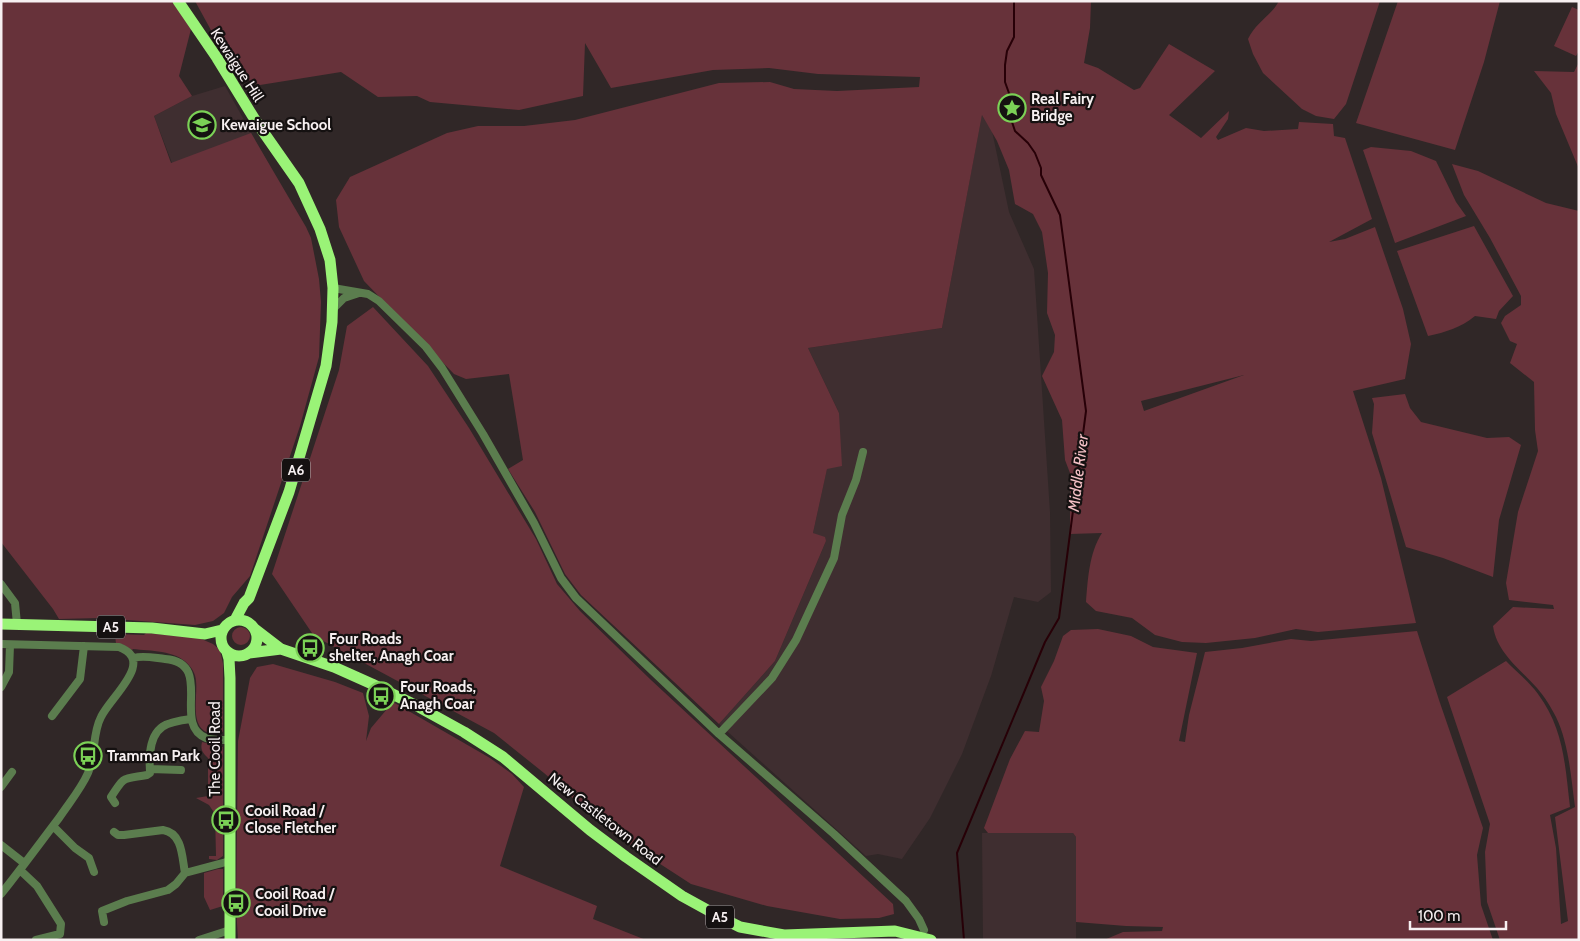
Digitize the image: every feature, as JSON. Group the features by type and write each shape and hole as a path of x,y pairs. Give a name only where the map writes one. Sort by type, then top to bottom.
{"highway":[{"name":"Kewaigue Hill","path":"178,1 217,58 257,124 299,184 320,229 330,260 333,288 332,310"},
{"name":"A6","path":"235,620 244,603 249,598 289,492 326,366 331,339 332,310"},
{"name":"A6","path":"249,598 254,627"},
{"path":"235,620 245,621 254,627 257,641 253,650 246,655 235,656 224,648 221,637 222,630 228,623 235,620"},
{"name":"A5","path":"1,624 152,628 205,634 222,630"},
{"name":"A5","path":"254,627 281,649"},
{"name":"A5","path":"205,634 224,648"},
{"name":"The Cooil Road","path":"224,648 229,659 230,678 230,935"},
{"name":"A5","path":"246,655 281,649"},
{"name":"New Castletown Road","path":"281,649 334,667 417,706 464,732 504,757 590,830 626,857 682,896 740,927 784,935 895,931 931,940"},
{"name":"The Cooil Road","path":"230,678 238,662 246,655"}],"street":[{"path":"333,288 368,294 379,301 426,347 442,368 497,458 534,523 561,578 576,598 720,734 834,834 906,901 924,930"},
{"path":"332,310 344,298 361,292"},
{"path":"720,734 772,678 796,640 834,558 842,515 856,480 863,452"},
{"path":"1,584 15,598 17,624"},
{"path":"1,644 119,647 128,651 134,658 132,672 110,702 98,725 92,762 79,790 1,894"},
{"path":"1,686 9,672 10,645"},
{"path":"57,714 80,679 84,646"},
{"path":"134,658 169,659 182,665 190,675 191,719 195,730 205,738 229,740"},
{"path":"114,803 111,797 126,777 147,775 150,772 151,747 158,731 170,721 191,719"},
{"path":"150,769 182,770"},
{"path":"1,787 12,772"},
{"path":"52,826 75,848 89,858 95,866"},
{"path":"114,832 118,835 124,835 168,830 177,838 179,843 185,873"},
{"path":"1,846 22,867 37,886 61,924 61,937 36,940"},
{"path":"104,922 102,911 126,901 168,890 185,873 230,861"},
{"path":"199,940 230,935"}],"shaded area":[{"path":"1,1 172,1 191,29 179,76 192,96 154,116 171,163 251,133 311,238 319,279 321,302 319,357 300,426 250,576 232,597 224,613 213,621 195,625 100,618 59,619 1,542"},
{"path":"195,1 1091,1 1090,28 1084,63 1098,68 1134,90 1140,88 1169,44 1215,71 1169,115 1201,138 1229,111 1228,119 1216,137 1218,140 1246,128 1264,131 1298,129 1299,122 1333,124 1334,136 1345,138 1372,219 1329,242 1345,239 1375,227 1403,309 1411,344 1405,379 1353,391 1381,478 1416,623 1318,632 1296,629 1255,638 1206,643 1182,642 1155,635 1132,618 1096,611 1086,602 1094,549 1102,533 1070,534 1070,473 1065,460 1062,420 1042,376 1054,352 1055,335 1047,313 1048,273 1042,232 1033,214 1015,204 1009,170 997,141 982,115 942,328 808,348 839,413 842,466 827,469 813,533 825,537 826,541 775,661 719,724 581,595 565,574 535,512 508,469 523,460 509,374 466,379 454,374 364,281 339,227 336,200 350,177 447,133 478,126 524,126 575,120 719,83 770,82 794,89 837,91 919,87 920,77 818,74 769,68 713,70 611,88 585,43 583,96 519,110 430,102 417,96 378,97 341,72 260,85 235,74","holes":["1244,375 1144,411 1141,401"]},
{"path":"1279,1 1380,1 1346,104 1334,119 1316,116 1302,109 1263,73 1253,54 1248,39 1255,28"},
{"path":"1398,1 1500,1 1484,62 1455,150 1356,123"},
{"path":"1572,7 1579,10 1579,51 1576,56 1554,46"},
{"path":"1579,62 1579,169 1556,114 1551,93 1534,71 1574,72"},
{"name":"Kewaigue School","path":"225,86 267,161 172,163 154,116 192,96"},
{"path":"982,114 992,131 1009,212 1034,269 1050,512 1051,592 1038,602 1014,597 991,676 962,754 930,818 902,859 878,854 866,856 719,724 775,661 826,541 813,533 839,413 808,348 942,328"},
{"path":"1371,147 1411,151 1436,161 1456,202 1466,216 1395,243 1363,150"},
{"path":"1452,164 1478,171 1546,203 1579,211 1579,940 1500,940 1487,902 1485,852 1490,824 1447,697 1506,661 1527,681 1547,707 1562,748 1570,807 1550,815 1556,848 1561,924 1568,921 1555,817 1575,807 1564,738 1556,717 1547,702 1537,688 1504,652 1495,636 1493,626 1513,607 1554,609 1553,605 1509,600 1506,583 1518,512 1538,451 1535,430 1534,382 1510,363 1517,344 1510,341 1501,323 1505,316 1521,305 1521,296 1490,238 1464,195"},
{"path":"1474,226 1513,296 1499,311 1496,319 1475,316 1453,329 1428,336 1397,251"},
{"path":"373,307 428,366 469,428 536,539 557,584 580,611 651,680 893,904 894,914 879,918 840,919 767,906 691,884 614,834 544,773 494,733 314,636 272,574 339,370 347,326"},
{"path":"1405,394 1410,408 1421,422 1487,438 1509,437 1521,445 1499,520 1493,577 1443,558 1406,547 1372,433 1374,404 1372,398"},
{"path":"237,627 245,627 250,632 248,643 237,645 232,640 232,632"},
{"path":"1098,629 1131,636 1153,647 1197,653 1179,741 1185,742 1189,715 1205,652 1242,648 1291,639 1311,641 1417,631 1483,828 1477,855 1481,905 1493,940 1104,940 1123,932 1162,931 1163,927 1076,922 1076,837 1073,833 988,833 984,828 1010,759 1025,731 1039,732 1044,701 1041,687 1054,661 1063,636 1071,630"},
{"path":"146,633 199,638 213,644 220,650 223,664 223,732 211,734 203,730 199,724 196,710 195,676 183,659 154,651 132,650 122,644 116,644 115,634 144,635"},
{"path":"273,664 335,682 363,693 369,716 366,741 371,728 393,702 490,758 512,774 524,787 500,866 597,906 593,919 646,940 238,940 236,906 238,741 250,678 257,667"},
{"path":"202,742 223,747 223,856 217,860 209,859 209,856 216,856 215,814 209,805 196,798 208,796 208,758 202,751"},
{"path":"982,833 1073,833 1076,837 1076,940 983,940"},
{"path":"223,869 223,906 210,910 204,897 204,873"}],"waterway":[{"name":"Middle River","path":"964,940 957,853 1045,642 1059,618 1086,411 1060,215 1041,175 1041,168 1035,153 1028,143 1015,131 1009,113 1010,96 1005,82 1005,65 1007,51 1014,37 1014,1"}],"place":[{"name":"Real Fairy Bridge","path":"1012,108"},
{"name":"Kewaigue School","path":"202,125"},
{"name":"Four Roads shelter, Anagh Coar","path":"310,648"},
{"name":"Four Roads, Anagh Coar","path":"381,696"},
{"name":"Tramman Park","path":"88,756"},
{"name":"Cooil Road / Close Fletcher","path":"226,820"},
{"name":"Cooil Road / Cooil Drive","path":"236,903"}]}
